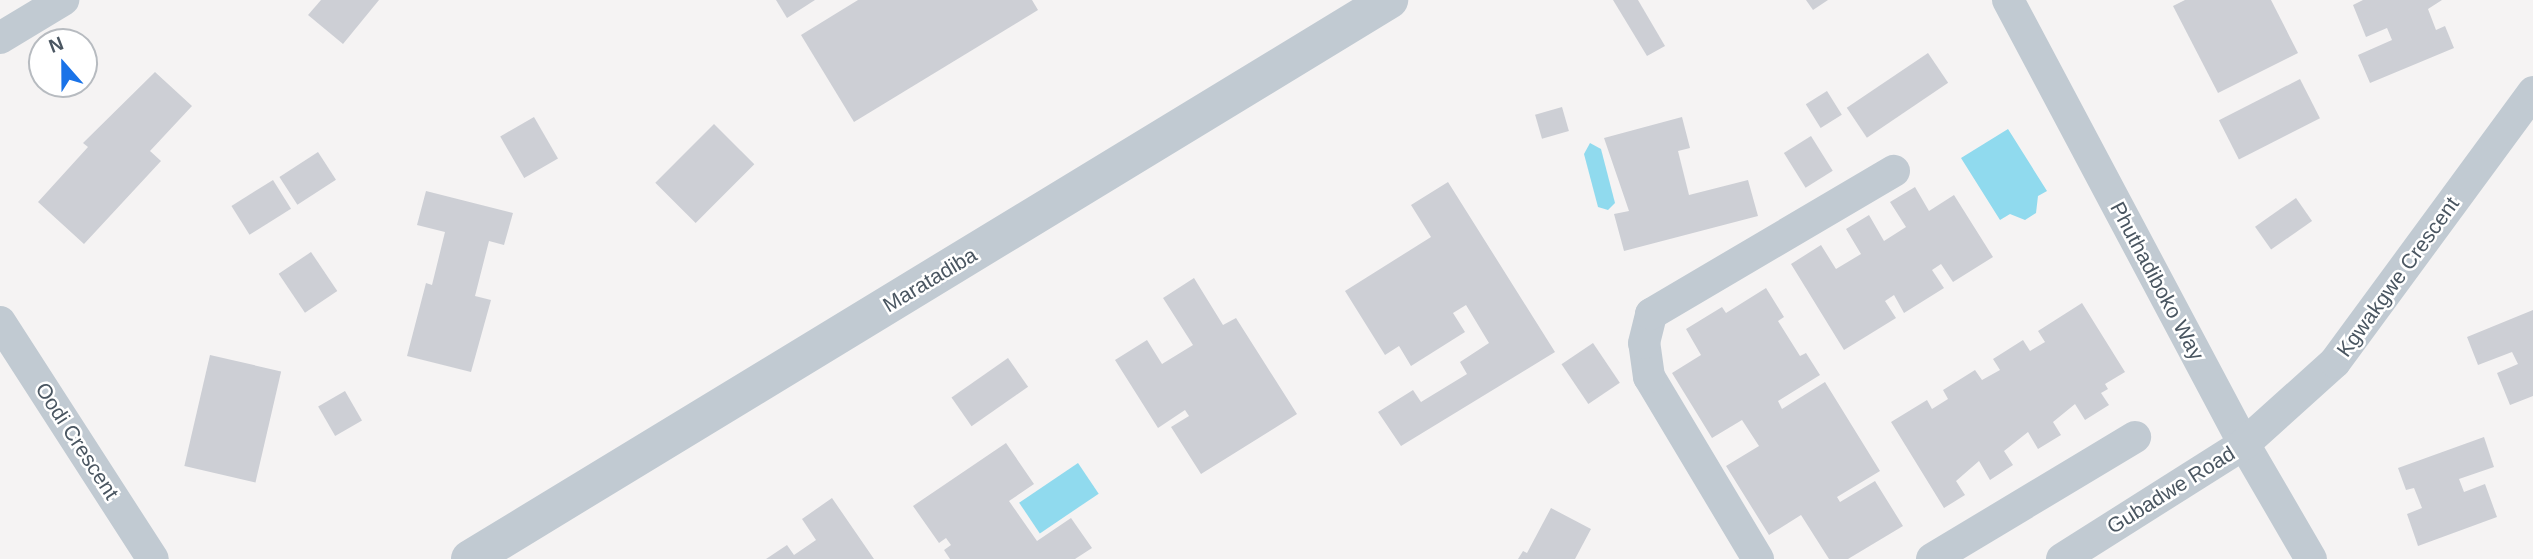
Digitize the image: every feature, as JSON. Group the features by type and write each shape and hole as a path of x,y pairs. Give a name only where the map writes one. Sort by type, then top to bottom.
{"street":[{"path":"0,38 63,0"},
{"name":"Maratadiba","path":"470,559 1389,0"},
{"name":"Phuthadiboko Way","path":"2008,0 2244,444 2311,559"},
{"name":"Kgwakgwe Crescent","path":"2244,444 2336,362 2363,330 2533,92"},
{"path":"1758,559 1649,377 1644,343 1651,314 1894,171"},
{"name":"Oodi Crescent","path":"0,322 153,559"},
{"path":"1931,559 2135,437"},
{"name":"Gubadwe Road","path":"2062,559 2244,444"}],"water":[{"path":"2008,129 2047,191 2038,196 2036,213 2025,220 2010,214 2000,220 1961,158"},
{"path":"1590,143 1601,149 1615,203 1608,210 1598,207 1584,154"},
{"path":"1078,463 1099,494 1040,533 1019,503"}],"building":[{"path":"321,0 379,0 343,44 308,15"},
{"path":"776,0 815,0 787,18"},
{"path":"858,0 1032,0 1038,10 854,122 801,35"},
{"path":"1613,0 1638,0 1665,46 1647,56"},
{"path":"1806,0 1828,0 1813,10"},
{"path":"2185,0 2271,0 2298,53 2218,93 2173,6"},
{"path":"2363,0 2442,0 2428,9 2436,30 2445,26 2454,48 2370,83 2358,55 2392,40 2387,28 2366,37 2353,5"},
{"path":"1928,53 1948,83 1867,138 1847,108"},
{"path":"155,72 192,106 150,151 161,161 84,244 38,202 88,147 83,143"},
{"path":"2300,79 2320,118 2239,160 2219,120"},
{"path":"1827,91 1842,115 1821,128 1806,104"},
{"path":"1562,107 1569,131 1542,139 1535,115"},
{"path":"534,117 558,159 524,178 500,137"},
{"path":"1682,117 1690,148 1678,151 1689,195 1748,180 1758,216 1624,251 1614,214 1629,211 1604,138"},
{"path":"714,124 754,164 696,223 655,183"},
{"path":"1811,136 1833,171 1806,188 1784,153"},
{"path":"318,152 336,180 297,205 279,177"},
{"path":"273,180 291,209 249,235 231,206"},
{"path":"1448,182 1555,352 1401,446 1378,412 1413,390 1421,402 1467,374 1460,362 1489,343 1466,305 1453,313 1465,332 1411,366 1399,346 1385,355 1345,291 1431,237 1411,205"},
{"path":"1915,187 1929,211 1954,195 1993,257 1953,282 1941,264 1932,270 1944,288 1904,313 1894,295 1885,301 1896,318 1844,350 1791,264 1821,245 1836,269 1861,254 1846,229 1869,215 1884,241 1906,227 1890,202"},
{"path":"426,191 513,213 504,245 489,241 475,296 491,300 471,372 407,356 426,283 432,285 445,232 417,225"},
{"path":"2296,198 2312,221 2271,250 2255,227"},
{"path":"311,252 337,291 305,313 279,274"},
{"path":"1194,278 1223,325 1236,318 1297,414 1201,474 1171,427 1189,416 1185,410 1158,428 1115,360 1147,340 1162,364 1193,345 1163,298"},
{"path":"1766,288 1784,317 1778,321 1800,356 1806,353 1820,375 1778,401 1782,409 1825,382 1880,471 1837,497 1840,502 1875,481 1903,526 1848,559 1829,559 1801,515 1769,535 1726,466 1759,446 1742,420 1712,438 1672,373 1701,355 1686,329 1722,307 1726,313"},
{"path":"2082,303 2125,372 2105,384 2108,389 2101,393 2109,405 2085,420 2075,404 2053,422 2061,435 2038,449 2028,432 2004,451 2013,465 1990,480 1979,461 1956,481 1965,495 1944,508 1891,422 1927,400 1932,409 1948,399 1943,390 1975,370 1982,380 2000,370 1993,359 2023,340 2030,351 2045,342 2038,331"},
{"path":"2533,310 2533,396 2510,405 2497,373 2518,364 2512,352 2478,365 2467,337"},
{"path":"1593,343 1620,383 1588,404 1561,364"},
{"path":"210,355 281,371 255,482 184,466"},
{"path":"1008,358 1028,387 972,426 951,398"},
{"path":"345,391 362,420 335,436 318,406"},
{"path":"2484,437 2494,467 2459,479 2464,492 2485,484 2497,517 2418,546 2407,514 2422,508 2414,488 2406,490 2398,468"},
{"path":"1006,443 1034,484 1009,501 1037,541 1071,518 1092,548 1075,559 950,559 944,550 951,545 946,538 939,543 913,506"},
{"path":"832,498 874,559 766,559 787,545 794,555 816,540 802,519"},
{"path":"1551,508 1591,529 1575,559 1518,559 1523,551 1527,553"}]}
